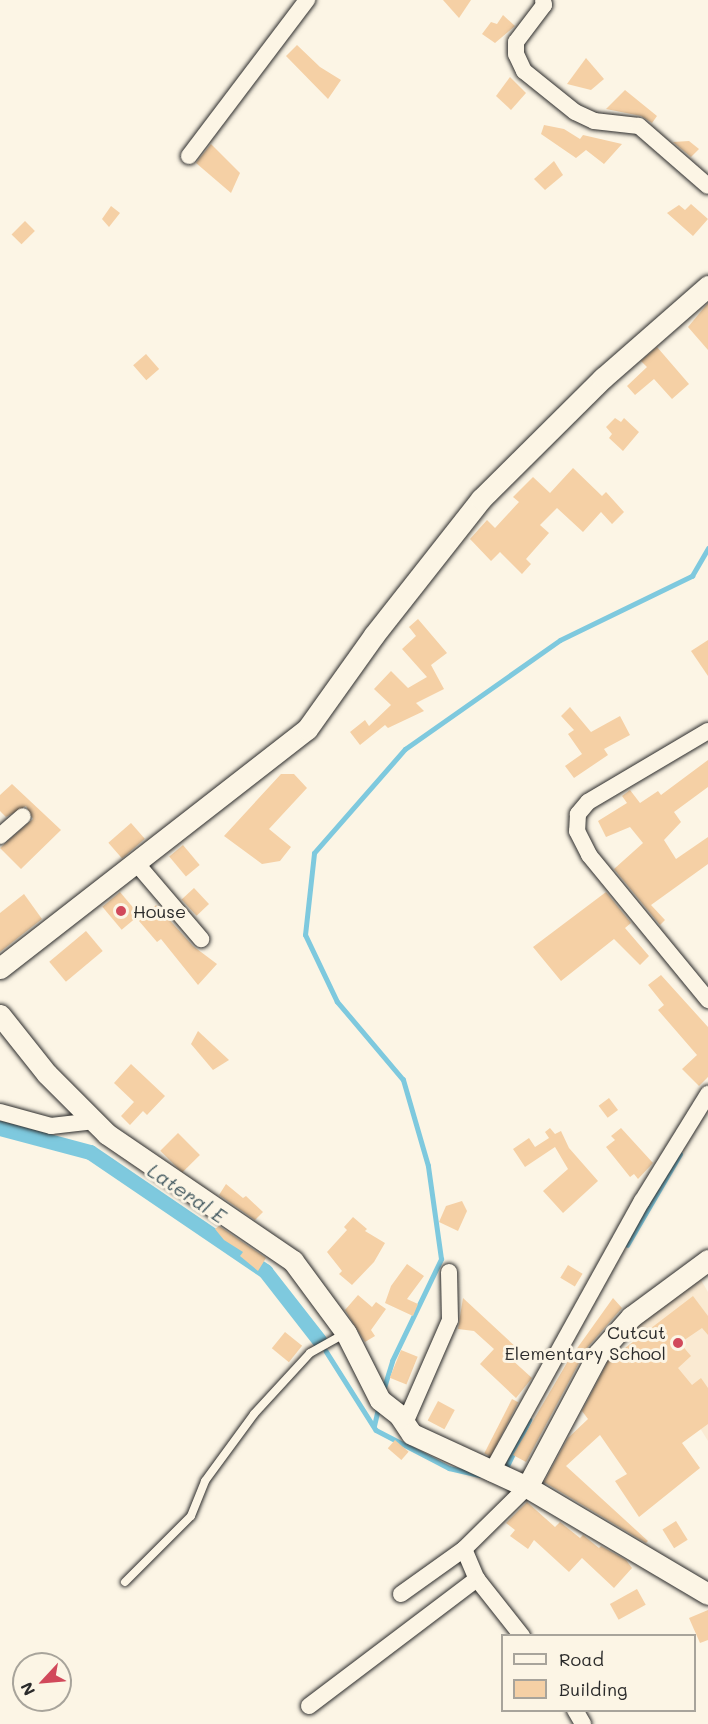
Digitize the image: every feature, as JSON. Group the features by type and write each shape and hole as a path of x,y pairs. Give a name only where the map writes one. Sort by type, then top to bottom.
{"street":[{"path":"189,156 307,0"},
{"path":"543,0 544,5 516,42 516,54 524,71 575,112 594,121 639,126 708,186"},
{"path":"0,968 137,864 307,729 374,635 481,499 603,378 708,286"},
{"path":"708,731 588,802 578,814 577,831 589,855 708,1000"},
{"path":"0,836 23,816"},
{"path":"137,864 201,939"},
{"path":"0,1015 47,1074 107,1134 293,1261 346,1333 380,1400 402,1419 412,1434 430,1445 527,1487 708,1594"},
{"path":"491,1473 631,1220 708,1094"},
{"path":"0,1112 51,1126 94,1121"},
{"path":"401,1594 464,1549 527,1487 598,1354 631,1317 708,1260"},
{"path":"402,1419 450,1320 449,1272"},
{"path":"464,1549 477,1579 521,1634"},
{"path":"309,1706 477,1579"}],"lane":[{"path":"125,1582 191,1516 205,1481 254,1414 310,1353 346,1333"}],"shaded area":[{"name":"Cutcut Elementary School","path":"701,1280 708,1292 708,1441 634,1321"}],"building":[{"path":"443,0 471,0 459,18"},
{"path":"503,15 515,26 495,43 482,34 491,22 497,24"},
{"path":"297,45 320,67 341,80 328,99 286,56"},
{"path":"586,58 604,79 591,90 567,84"},
{"path":"510,77 526,93 511,110 496,96"},
{"path":"625,90 657,116 652,123 641,116 606,109"},
{"path":"544,125 564,129 580,139 583,135 622,144 604,164 586,150 576,158 541,134"},
{"path":"689,141 699,149 691,157 673,142"},
{"path":"211,144 240,173 231,193 196,163"},
{"path":"554,161 563,175 545,190 534,179"},
{"path":"691,204 708,219 693,236 667,213 679,205 685,210"},
{"path":"111,206 120,213 109,227 102,219"},
{"path":"25,221 35,231 21,244 12,234"},
{"path":"708,303 708,350 688,327"},
{"path":"657,347 689,384 672,399 654,379 635,395 627,386 647,367 641,361"},
{"path":"146,354 159,369 146,380 133,365"},
{"path":"615,418 621,422 624,418 639,432 623,451 609,438 612,434 606,427"},
{"path":"573,468 602,496 606,492 624,512 612,524 601,512 583,532 557,508 540,525 549,533 526,559 531,564 522,574 500,552 491,561 470,539 487,520 495,528 519,502 513,497 533,477 550,493"},
{"path":"418,619 447,653 431,665 444,689 416,703 424,711 388,728 385,725 360,745 350,732 365,720 369,726 391,705 374,689 391,671 408,688 427,677 402,649 416,636 409,627"},
{"path":"708,640 708,676 691,651"},
{"path":"570,707 591,732 620,716 630,735 604,749 608,755 574,778 565,766 582,754 568,734 574,730 561,716"},
{"path":"708,760 708,787 674,812 681,822 664,840 676,859 708,837 708,864 651,905 665,920 660,925 614,869 643,843 630,827 606,837 598,821 627,803 622,796 630,790 640,803 658,791 661,795"},
{"path":"281,774 294,774 307,788 269,829 291,847 280,861 262,864 224,836"},
{"path":"12,784 61,830 21,869 0,848 33,819 26,806 6,817 0,811 0,795"},
{"path":"131,823 145,839 122,859 108,843"},
{"name":"House","path":"183,845 200,865 186,876 169,857"},
{"path":"194,888 209,904 197,916 182,900"},
{"name":"House","path":"120,892 139,915 122,930 102,907"},
{"path":"606,892 631,923 625,928 649,956 640,965 614,939 561,981 533,947"},
{"path":"24,894 42,919 0,952 0,913"},
{"path":"156,905 193,946 217,964 198,985 161,939 157,942 139,921"},
{"path":"86,931 103,951 66,982 49,962"},
{"path":"661,975 708,1027 708,1077 699,1086 682,1069 697,1055 658,1010 664,1005 648,985"},
{"path":"198,1031 229,1060 213,1070 191,1044"},
{"path":"131,1064 165,1096 147,1115 143,1111 130,1125 121,1116 134,1102 114,1083"},
{"path":"609,1098 618,1110 608,1118 599,1106"},
{"path":"550,1128 555,1134 561,1131 569,1148 598,1181 563,1213 543,1191 568,1169 555,1147 525,1167 513,1149 529,1138 535,1147 549,1138 545,1132"},
{"path":"621,1128 653,1163 638,1179 634,1174 630,1177 606,1147 615,1140 611,1136"},
{"path":"178,1133 200,1155 182,1173 160,1151"},
{"path":"226,1184 243,1198 246,1196 263,1212 255,1220 219,1195"},
{"path":"462,1201 467,1211 458,1231 439,1222 446,1206"},
{"path":"353,1217 367,1229 365,1231 385,1243 374,1262 352,1285 339,1274 342,1271 327,1252 347,1230 344,1227"},
{"path":"219,1226 266,1258 258,1271 240,1256 243,1252 224,1240 215,1229"},
{"path":"407,1264 424,1276 407,1299 418,1304 413,1316 385,1303 391,1286"},
{"path":"568,1265 583,1274 575,1287 560,1278"},
{"path":"358,1295 372,1307 376,1302 386,1309 371,1330 375,1336 365,1342 345,1310"},
{"path":"693,1296 708,1316 708,1335 702,1328 680,1343 691,1356 678,1368 692,1385 701,1378 708,1388 708,1424 682,1443 700,1468 639,1517 615,1481 627,1474 600,1435 566,1466 648,1541 646,1543 544,1482 568,1438 588,1419 582,1411 608,1361"},
{"path":"463,1298 518,1349 510,1358 532,1378 516,1398 480,1364 494,1349 474,1331 458,1329"},
{"path":"613,1298 622,1308 587,1348 526,1462 513,1455 568,1361"},
{"path":"285,1332 302,1346 289,1362 272,1348"},
{"path":"401,1350 418,1357 406,1385 390,1378"},
{"path":"512,1399 518,1402 491,1457 484,1453"},
{"path":"438,1401 455,1410 444,1429 428,1420"},
{"path":"395,1440 409,1452 401,1460 388,1448"},
{"path":"527,1502 555,1527 560,1522 580,1538 583,1535 599,1548 601,1546 626,1560 632,1568 614,1588 582,1558 569,1572 534,1540 528,1549 510,1536 515,1530 506,1523"},
{"path":"676,1521 688,1540 674,1548 662,1529"},
{"path":"637,1589 646,1605 619,1620 610,1604"},
{"path":"708,1610 708,1640 700,1643 689,1618"}],"waterway":[{"path":"383,1391 392,1361 441,1259 428,1166 403,1080 337,1002 305,935 314,853 405,749 560,640 692,576 708,548"},
{"name":"Lateral E","path":"0,1128 90,1152 265,1271 319,1340"},
{"path":"627,1245 680,1154"},
{"path":"326,1351 376,1430 449,1468 479,1475"},
{"path":"374,1426 378,1408"},
{"path":"507,1466 529,1420"}],"place":[{"name":"House","path":"121,911"},
{"name":"Cutcut Elementary School","path":"678,1343"}]}
